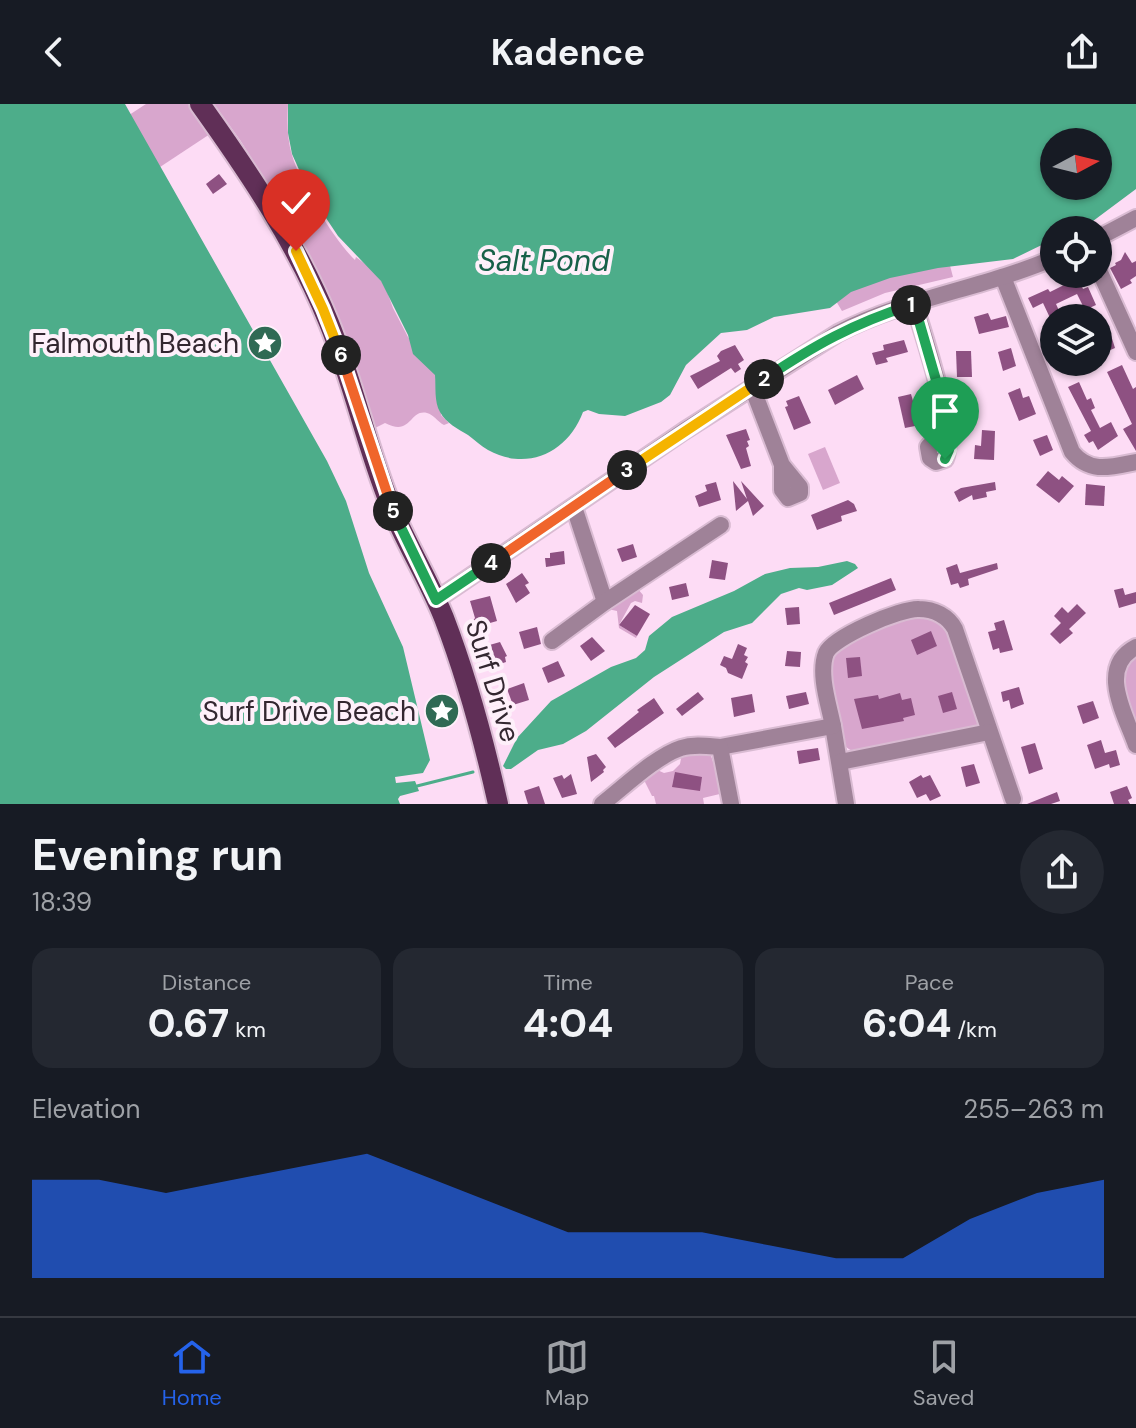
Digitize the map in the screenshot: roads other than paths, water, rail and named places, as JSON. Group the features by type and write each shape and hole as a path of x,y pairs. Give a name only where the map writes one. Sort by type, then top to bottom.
{"main road":[{"name":"Surf Drive","path":"200,104 266,199 310,279 331,327 389,503 436,600 475,711 498,804"}],"street":[{"path":"1112,231 1136,218"},
{"path":"436,600 752,387 851,326 1040,263"},
{"path":"1003,277 1072,452 1086,465 1099,469 1136,462"},
{"path":"1107,288 1136,352"},
{"path":"914,304 946,428"},
{"path":"752,387 782,465"},
{"path":"574,507 605,602"},
{"path":"552,641 721,525"},
{"path":"846,804 824,670 829,648 861,629 921,608 942,615 955,629 1013,799"},
{"path":"1136,647 1119,660 1115,675 1118,694 1136,745"},
{"path":"602,804 675,750 699,745 720,747 833,726"},
{"path":"840,762 989,732"},
{"path":"720,747 731,804"}],"water":[{"path":"0,104 125,104 327,461 346,501 369,573 403,647 430,760 423,773 395,777 396,783 415,781 419,791 400,796 400,804 0,804"},
{"name":"Salt Pond","path":"288,104 1136,104 1136,189 1100,216 1040,216 1040,246 1013,259 938,268 890,278 851,292 830,308 774,317 747,330 721,333 686,365 670,395 661,402 625,416 588,410 583,412 576,426 557,447 532,458 518,459 488,450 443,416 437,404 435,375 413,354 408,335 381,281 338,236 310,194 292,154"},
{"path":"847,561 858,568 832,585 807,590 799,588 781,594 752,623 724,632 654,677 586,731 563,744 538,750 511,769 503,766 517,738 551,701 611,667 636,658 645,650 649,636 672,617 734,591 765,574"}],"waterway":[{"path":"417,786 473,772"}],"place":[{"name":"Falmouth Beach","path":"265,343"},
{"name":"Surf Drive Beach","path":"442,711"}]}
